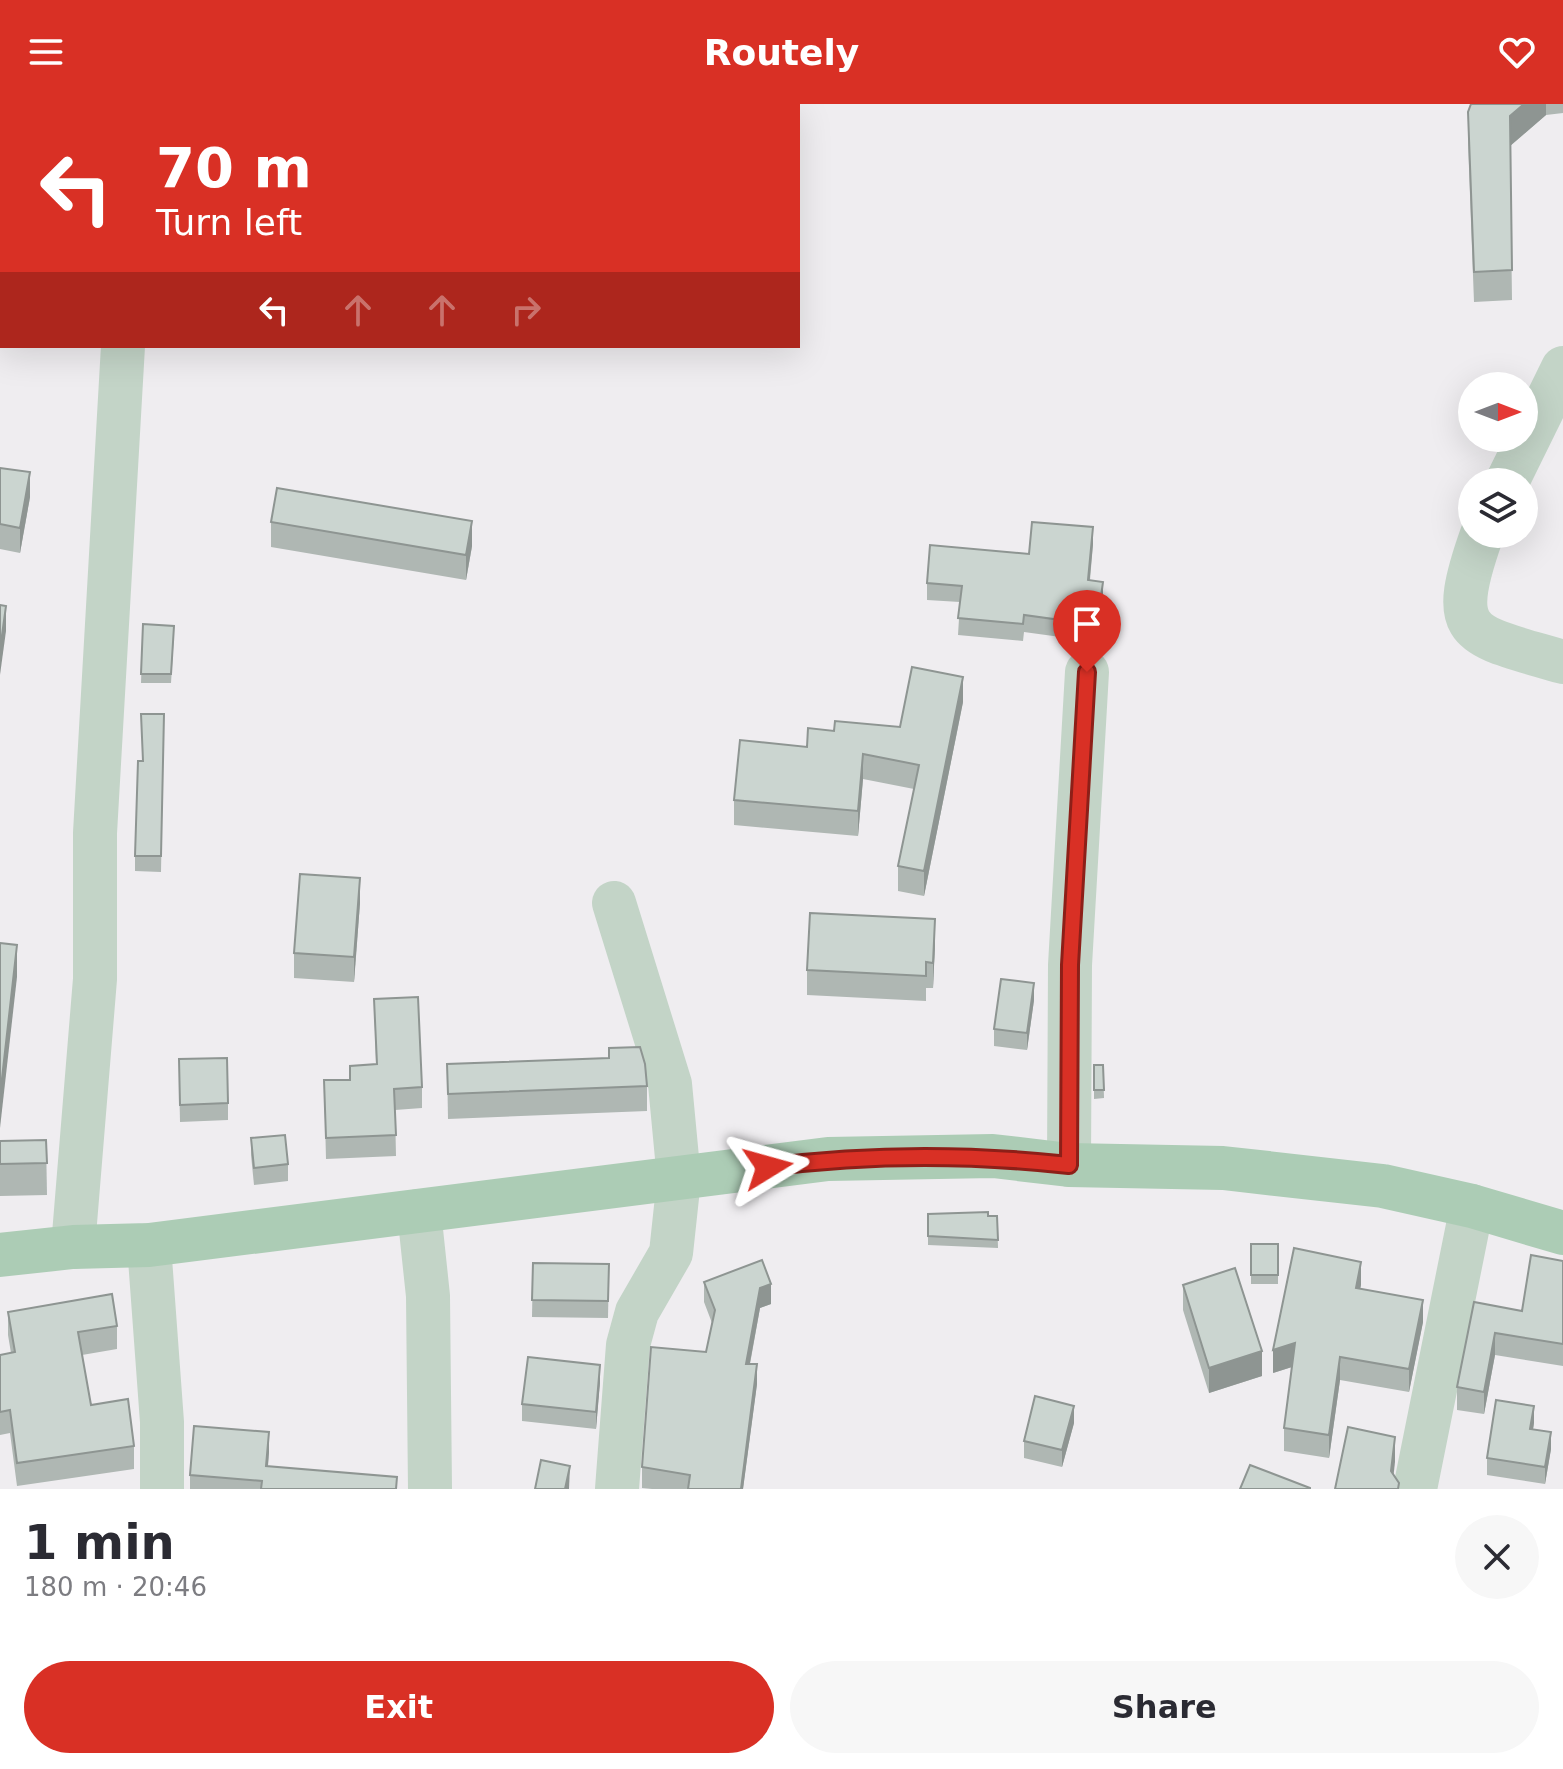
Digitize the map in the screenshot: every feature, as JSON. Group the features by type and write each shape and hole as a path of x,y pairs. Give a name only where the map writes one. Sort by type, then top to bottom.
{"main road":[{"path":"0,1255 73,1247 149,1245 828,1159 993,1156 1069,1165 1223,1168 1383,1186 1472,1206 1563,1233"}],"street":[{"path":"73,1247 95,979 95,833 123,348"},
{"path":"1514,468 1563,368"},
{"path":"1478,548 1464,592 1464,612 1470,624 1479,634 1496,641 1563,662"},
{"path":"1069,1165 1070,965 1087,672"},
{"path":"614,903 670,1084 679,1179 671,1253 637,1312 628,1345 617,1489"},
{"path":"1415,1489 1472,1206"},
{"path":"419,1211 428,1296 430,1489"},
{"path":"149,1245 162,1422 162,1489"}],"building":[{"path":"1471,104 1524,104 1510,116 1512,270 1474,272 1468,112"},
{"path":"0,468 30,472 20,528 0,524"},
{"path":"277,488 472,521 466,555 271,522"},
{"path":"1032,522 1093,527 1088,580 1103,582 1097,625 1024,615 1023,624 958,618 962,586 927,583 930,545 1029,554"},
{"path":"0,605 6,606 0,650"},
{"path":"143,624 174,626 171,674 141,674"},
{"path":"912,667 963,677 924,871 898,866 919,765 863,754 858,811 734,800 740,740 807,747 808,728 834,731 835,721 900,727"},
{"path":"141,714 164,714 161,856 135,856 138,761 143,761"},
{"path":"300,874 360,878 354,957 294,953"},
{"path":"810,913 935,919 933,963 926,962 926,976 807,970"},
{"path":"0,943 17,945 0,1096"},
{"path":"1001,979 1034,983 1027,1033 994,1029"},
{"path":"418,997 422,1087 394,1089 396,1135 326,1138 324,1080 350,1080 350,1066 377,1064 374,999"},
{"path":"640,1047 647,1086 448,1094 447,1064 609,1058 609,1048"},
{"path":"227,1058 228,1103 180,1105 179,1059"},
{"path":"1094,1065 1103,1065 1104,1090 1094,1090"},
{"path":"285,1135 288,1164 254,1168 251,1138"},
{"path":"46,1140 47,1163 0,1164 0,1141"},
{"path":"988,1212 988,1216 997,1216 998,1240 928,1236 928,1214"},
{"path":"1251,1244 1278,1244 1278,1275 1251,1275"},
{"path":"1294,1248 1361,1262 1356,1288 1423,1300 1409,1369 1340,1357 1329,1435 1284,1428 1295,1343 1273,1350"},
{"path":"1531,1255 1563,1261 1563,1344 1495,1333 1484,1392 1457,1387 1474,1302 1522,1311"},
{"path":"762,1260 771,1284 760,1288 746,1364 757,1364 741,1489 688,1489 690,1475 642,1467 651,1347 706,1352 715,1310 704,1282"},
{"path":"533,1263 609,1264 608,1301 532,1300"},
{"path":"1235,1268 1262,1351 1209,1368 1183,1285"},
{"path":"112,1294 117,1326 78,1332 91,1405 128,1399 134,1446 17,1463 10,1410 0,1412 0,1355 15,1352 8,1312"},
{"path":"528,1357 600,1365 596,1412 522,1404"},
{"path":"1035,1396 1074,1406 1062,1450 1024,1441"},
{"path":"1496,1400 1534,1406 1530,1429 1551,1432 1545,1467 1487,1458"},
{"path":"194,1426 269,1432 266,1466 397,1477 396,1489 261,1489 262,1481 190,1475"},
{"path":"1348,1427 1395,1437 1391,1471 1399,1483 1398,1489 1335,1489"},
{"path":"541,1460 570,1466 565,1489 535,1489"},
{"path":"1250,1465 1310,1488 1310,1489 1240,1489"}],"route":[{"path":"768,1167 828,1159 993,1156 1069,1165 1070,965 1087,672"}]}
